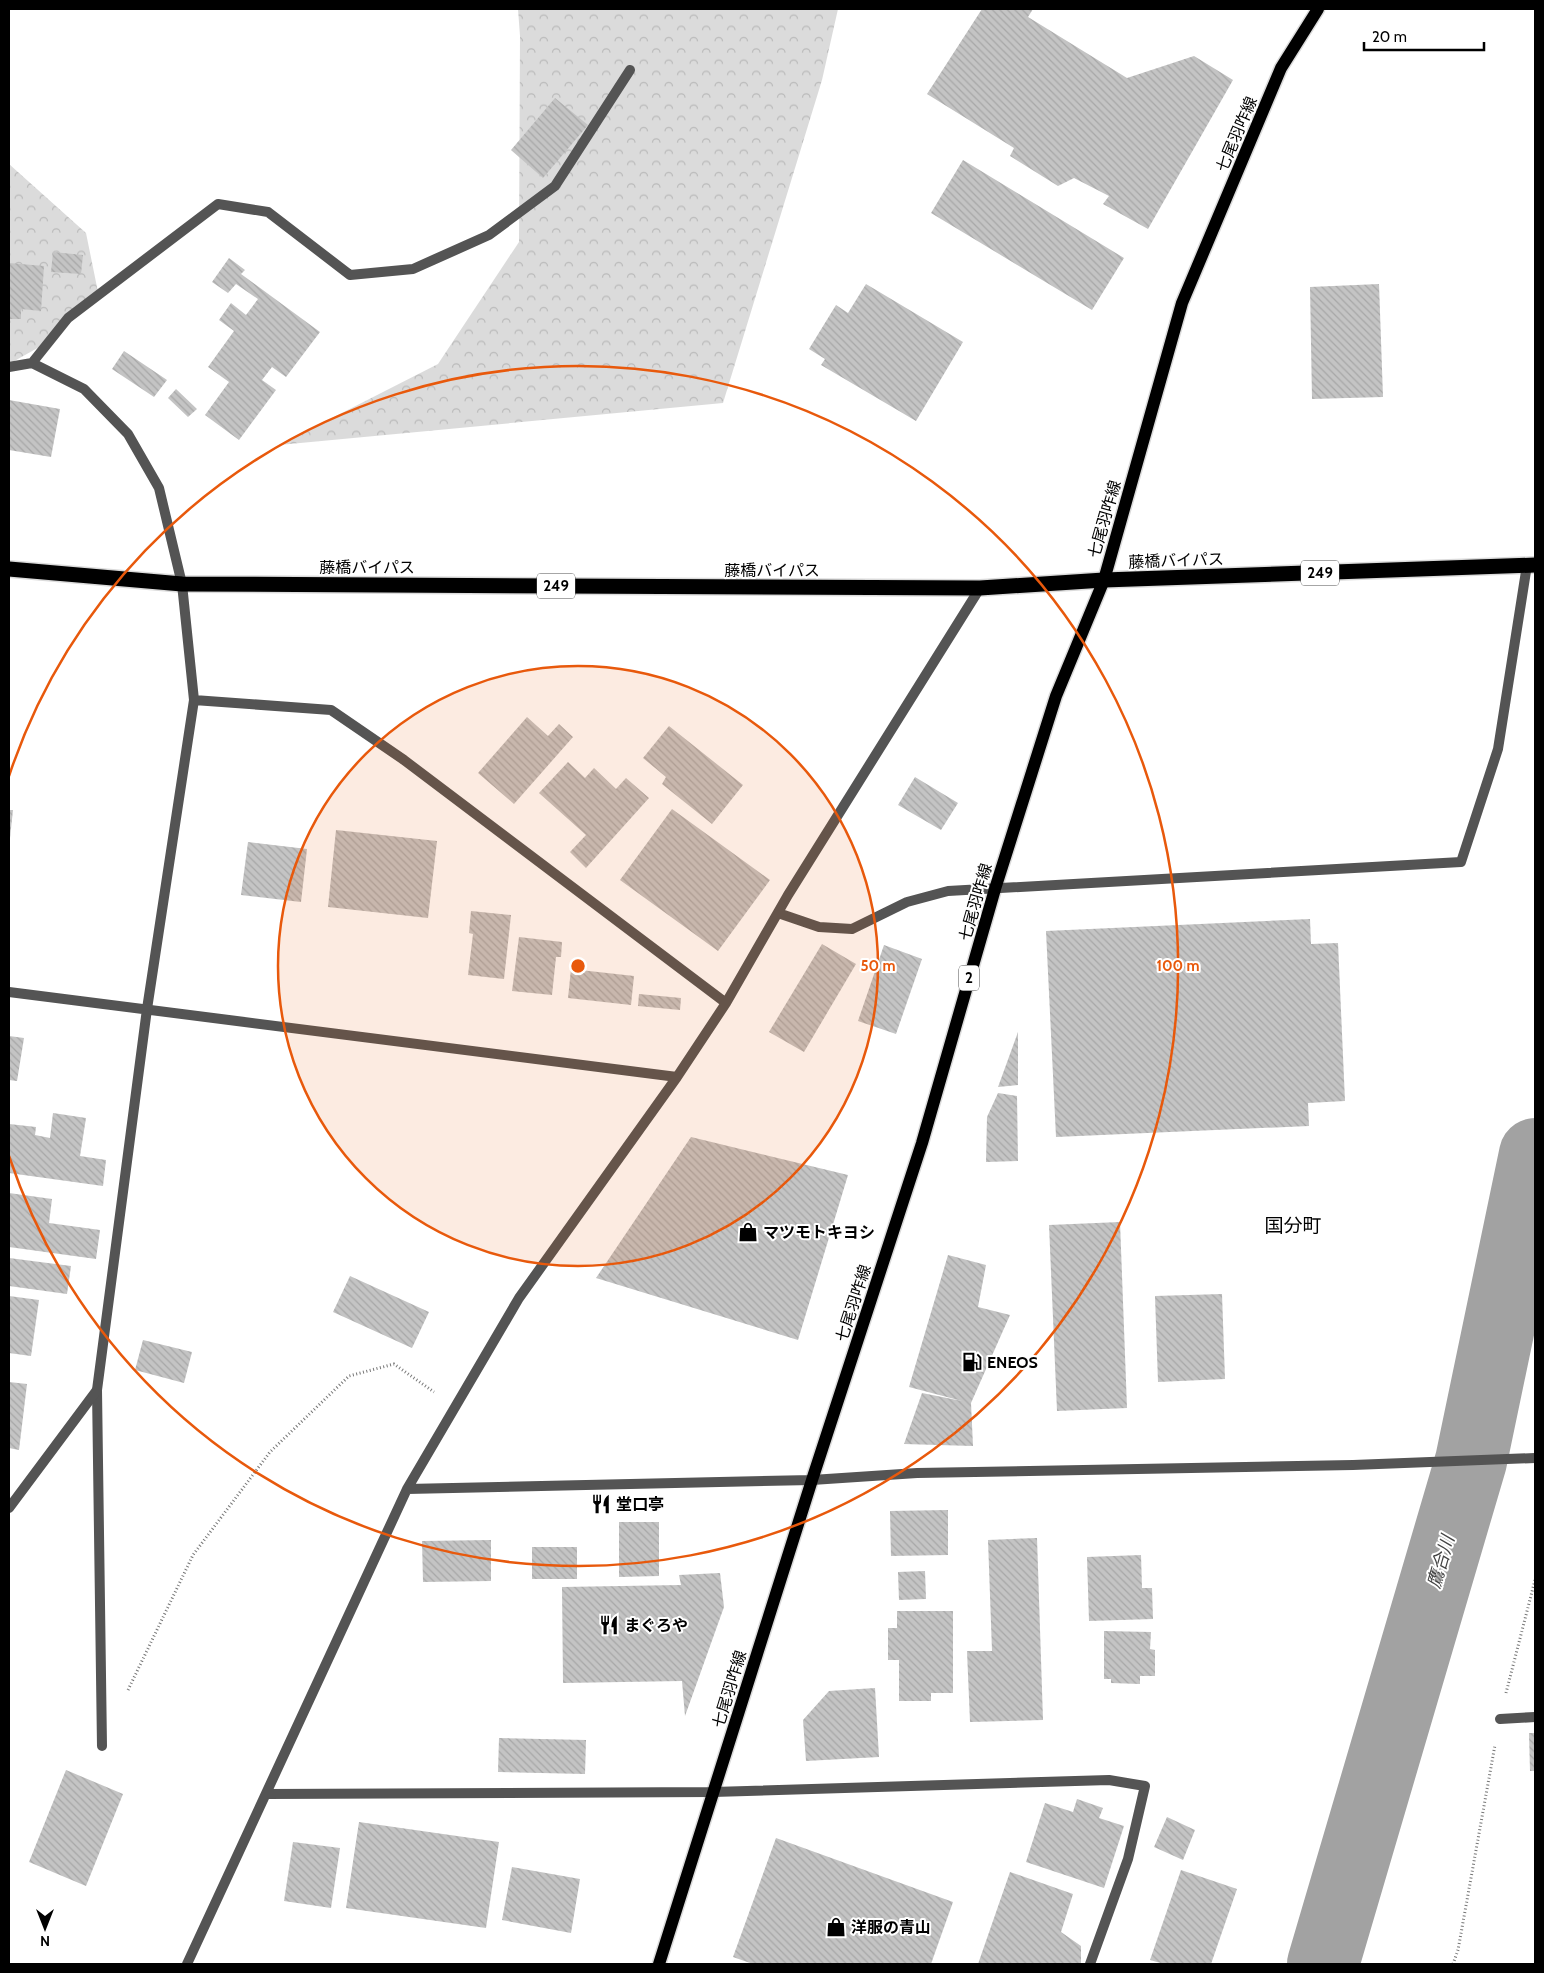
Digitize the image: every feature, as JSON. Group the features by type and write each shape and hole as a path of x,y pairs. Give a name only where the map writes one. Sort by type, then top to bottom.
{"highway":[{"name":"藤橋バイパス","path":"9,569 182,584 980,588 1104,580 1531,565"}],"main road":[{"name":"七尾羽咋線","path":"660,1964 812,1480 922,1143 995,890 1056,696 1104,580 1182,304 1281,68 1318,9"}],"street":[{"path":"32,363 68,318 218,204 268,212 350,275 413,269 489,235 555,186 630,70"},
{"path":"9,367 32,363 84,389 128,434 159,488 182,584 194,700 147,1009 97,1390 102,1746"},
{"path":"778,913 818,927 852,929 907,902 948,892 1461,862 1498,749 1531,565"},
{"path":"188,1964 408,1490 518,1298 676,1077 726,1003 778,913 980,588"},
{"path":"194,700 331,710 404,760 726,1003"},
{"path":"9,992 676,1077"},
{"path":"9,1508 97,1390"},
{"path":"408,1490 812,1480 917,1474 1353,1466 1535,1458"},
{"path":"1500,1718 1535,1717"},
{"path":"266,1794 713,1792 1109,1780 1145,1786 1128,1859 1090,1964"}],"path":[{"path":"126,1694 193,1555 270,1452 349,1376 394,1364 456,1406"},
{"path":"1453,1964 1458,1950 1500,1718 1535,1580"}],"green space":[{"path":"518,9 838,9 822,80 723,403 279,445 438,364 519,242 520,36"},
{"path":"9,164 86,233 99,297 50,341 9,364"}],"building":[{"path":"982,9 1033,9 1028,17 1127,78 1194,56 1233,80 1148,229 1103,204 1109,196 1074,178 1058,186 1010,156 1014,148 927,94"},
{"path":"555,98 588,125 543,178 511,150"},
{"path":"963,160 1124,258 1092,310 931,213"},
{"path":"53,252 83,255 81,274 51,272"},
{"path":"229,258 245,270 241,274 320,332 286,377 272,367 262,380 276,390 239,440 205,415 229,382 208,367 234,331 219,320 231,303 246,315 258,299 236,284 228,293 212,282"},
{"path":"9,263 44,266 41,311 21,309 21,319 9,319"},
{"path":"866,284 963,342 916,421 821,365 825,359 809,349 836,305 848,313"},
{"path":"1379,284 1383,397 1312,399 1310,287"},
{"path":"124,351 167,380 154,397 112,369"},
{"path":"176,389 197,409 188,417 168,398"},
{"path":"9,400 60,409 51,457 9,450"},
{"path":"527,717 548,736 559,724 573,737 514,804 478,773"},
{"path":"669,726 743,785 712,824 662,784 666,777 643,758"},
{"path":"568,762 585,778 594,768 616,789 626,778 649,798 586,868 570,852 586,835 539,793"},
{"path":"915,777 958,803 941,830 898,805"},
{"path":"672,809 770,880 718,951 620,880"},
{"path":"9,810 13,810 10,838 9,838"},
{"path":"336,830 437,841 428,918 328,907"},
{"path":"248,842 307,849 301,902 241,895"},
{"path":"471,911 511,915 504,979 468,975 473,934 469,933"},
{"path":"1310,919 1311,944 1338,943 1345,1101 1308,1103 1309,1126 1056,1137 1046,931"},
{"path":"519,937 562,942 561,957 556,957 552,995 512,991"},
{"path":"822,944 856,964 804,1052 769,1032"},
{"path":"884,945 922,959 896,1034 858,1021"},
{"path":"571,969 634,976 631,1005 568,998"},
{"path":"639,994 681,998 680,1010 638,1006"},
{"path":"1018,1032 1018,1085 998,1087"},
{"path":"9,1036 24,1038 17,1081 9,1080"},
{"path":"998,1093 1017,1096 1018,1161 986,1162 987,1117"},
{"path":"53,1113 86,1118 80,1156 106,1160 103,1186 9,1173 9,1124 36,1127 35,1135 50,1138"},
{"path":"691,1137 848,1175 798,1340 596,1278"},
{"path":"9,1193 52,1199 49,1223 100,1230 96,1259 9,1247"},
{"path":"1120,1222 1127,1408 1057,1411 1049,1225"},
{"path":"948,1255 986,1265 978,1307 1010,1315 971,1403 973,1446 904,1444 922,1393 962,1401 909,1387"},
{"path":"9,1258 71,1266 67,1294 9,1286"},
{"path":"350,1276 429,1312 412,1348 333,1312"},
{"path":"1222,1294 1225,1379 1158,1382 1155,1296"},
{"path":"9,1296 39,1300 31,1356 9,1353"},
{"path":"143,1340 192,1352 184,1383 135,1370"},
{"path":"9,1382 27,1384 19,1450 9,1448"},
{"path":"948,1510 948,1555 891,1556 890,1511"},
{"path":"619,1522 659,1522 659,1576 619,1577"},
{"path":"1037,1538 1043,1720 970,1722 967,1651 992,1651 988,1540"},
{"path":"491,1540 491,1581 423,1582 422,1541"},
{"path":"532,1547 577,1547 577,1579 532,1579"},
{"path":"1141,1555 1142,1588 1152,1588 1153,1619 1089,1621 1087,1557"},
{"path":"925,1571 926,1599 899,1600 898,1572"},
{"path":"720,1573 724,1607 685,1716 682,1681 563,1683 562,1587 681,1585 679,1575"},
{"path":"897,1611 953,1611 953,1693 931,1693 931,1701 899,1701 899,1660 888,1660 888,1628 897,1628"},
{"path":"1104,1631 1151,1632 1150,1649 1155,1650 1155,1676 1140,1676 1140,1684 1111,1683 1111,1679 1104,1679"},
{"path":"875,1688 879,1757 806,1761 803,1720 829,1691"},
{"path":"1529,1733 1535,1733 1535,1771 1530,1771"},
{"path":"499,1738 586,1740 585,1774 498,1772"},
{"path":"66,1770 123,1794 86,1886 29,1862"},
{"path":"1077,1799 1103,1808 1099,1818 1124,1826 1104,1888 1026,1862 1045,1803 1073,1812"},
{"path":"1167,1817 1195,1830 1183,1860 1154,1847"},
{"path":"359,1822 499,1842 486,1928 346,1908"},
{"path":"776,1838 953,1902 931,1964 753,1964 733,1957"},
{"path":"293,1842 340,1848 331,1908 284,1901"},
{"path":"512,1867 580,1879 571,1933 502,1920"},
{"path":"1181,1870 1237,1889 1211,1964 1164,1964 1150,1960"},
{"path":"1010,1872 1073,1894 1061,1932 1081,1946 1081,1964 978,1964"}],"waterway":[{"name":"鷹合川","path":"1323,1964 1471,1461 1535,1154"}],"place":[{"name":"マツモトキヨシ","path":"748,1232"},
{"name":"ENEOS","path":"972,1362"},
{"name":"堂口亭","path":"601,1504"},
{"name":"まぐろや","path":"609,1625"},
{"name":"洋服の青山","path":"836,1927"}],"district":[{"name":"国分町","path":"1293,1225"}]}
